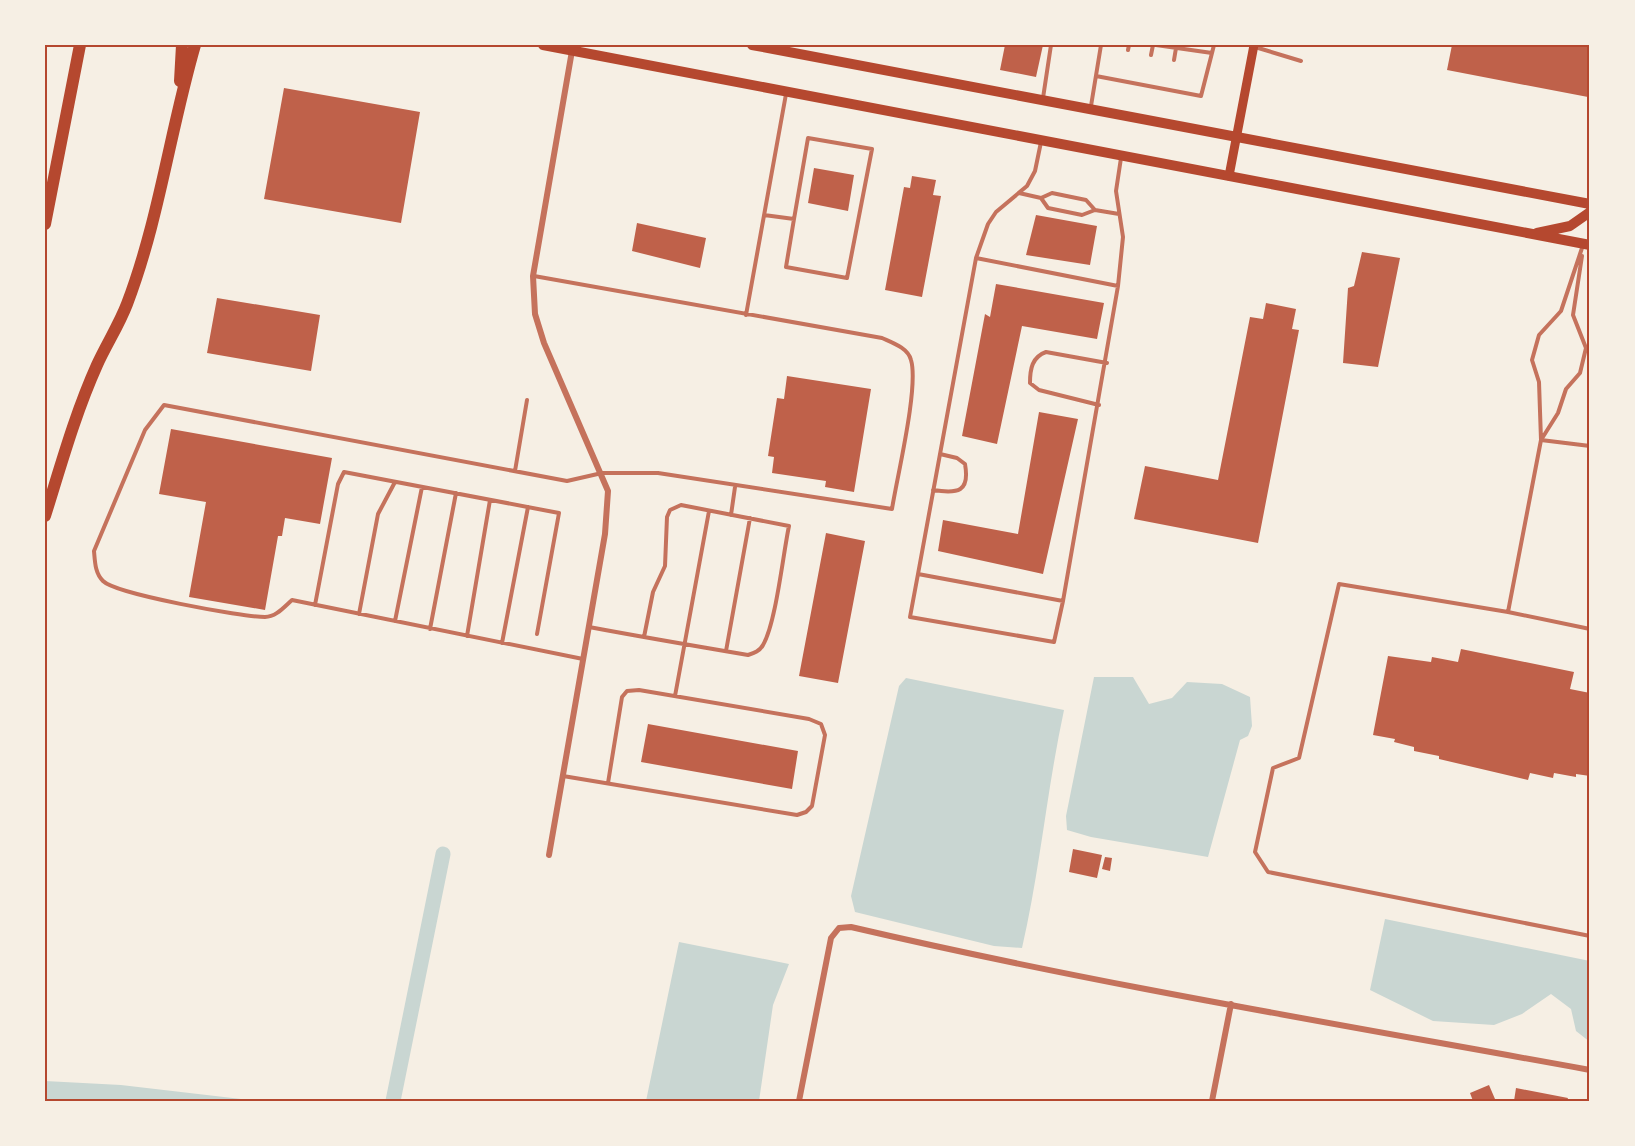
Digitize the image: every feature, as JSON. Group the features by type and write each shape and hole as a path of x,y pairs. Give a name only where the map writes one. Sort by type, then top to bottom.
{"highway":[{"path":"45,225 80,45"},
{"path":"180,94 182,45"},
{"path":"45,516 72,428 136,277 163,182 180,94 195,45"}],"main road":[{"path":"543,45 573,48 786,93 1121,157 1531,234 1588,242"},
{"path":"752,45 1590,204"},
{"path":"1229,177 1254,46"},
{"path":"1531,234 1570,226 1590,212"}],"street":[{"path":"549,855 589,627 604,534 608,490 544,344 534,314 533,276 573,48"},
{"path":"799,1101 831,939 839,928 851,927 924,944 1231,1004 1590,1070"},
{"path":"1212,1101 1231,1004"}],"lane":[{"path":"1043,100 1051,45"},
{"path":"1090,109 1101,45"},
{"path":"1151,56 1155,45 1212,53"},
{"path":"1096,76 1200,96 1214,45"},
{"path":"1254,46 1301,61"},
{"path":"1174,60 1176,48"},
{"path":"1121,80 1123,74"},
{"path":"1145,85 1147,78"},
{"path":"1168,90 1170,82"},
{"path":"746,315 786,93"},
{"path":"808,138 872,150 847,278 786,267 794,219 808,138"},
{"path":"1041,141 1035,171 1027,186 1007,201 988,224 976,258 910,617 1054,642 1107,363 1118,286 1123,237 1116,191 1121,157"},
{"path":"1019,193 1041,198 1052,193 1086,200 1095,210"},
{"path":"1041,198 1048,208 1082,215 1095,210 1119,214"},
{"path":"764,215 794,219"},
{"path":"1509,612 1541,440 1539,382 1532,360 1539,335 1561,311 1588,242"},
{"path":"1541,440 1558,413 1566,388 1580,373 1586,348 1573,315 1588,242"},
{"path":"976,258 1118,286"},
{"path":"533,276 882,338 900,345 911,358 914,381 892,509 735,487 658,473 602,473 567,481 164,405 145,430 94,551 95,569 103,582 117,590 197,607 267,617 280,612 292,600 583,659"},
{"path":"1099,405 1039,390 1030,383 1030,374 1035,358 1046,352 1107,363"},
{"path":"515,471 527,400"},
{"path":"1541,440 1590,446"},
{"path":"933,490 952,493 959,491 964,486 967,476 965,464 957,458 940,454"},
{"path":"315,605 338,483 344,472 559,513 537,634"},
{"path":"359,614 378,514 395,482"},
{"path":"395,621 422,487"},
{"path":"731,515 735,487"},
{"path":"430,629 456,493"},
{"path":"467,636 490,500"},
{"path":"589,627 684,645 748,655 755,653 763,646 769,628 789,526 681,506 670,510 667,517 665,566 653,592 644,637"},
{"path":"502,643 528,507"},
{"path":"675,696 710,511"},
{"path":"726,651 750,519"},
{"path":"918,574 1062,601"},
{"path":"1590,629 1509,612 1339,584 1299,758 1273,768 1255,852 1269,872 1590,936"},
{"path":"563,776 797,815 806,812 812,806 825,735 820,724 808,719 639,690 627,691 622,698 608,783"}],"shaded area":[{"path":"1094,677 1133,677 1149,704 1172,698 1187,682 1222,684 1250,697 1252,726 1248,736 1240,740 1208,857 1091,837 1067,830 1066,816"},
{"path":"906,678 1064,710 1022,948 994,946 855,912 851,896 899,686"},
{"path":"1385,919 1590,961 1590,1042 1576,1031 1571,1009 1551,994 1522,1014 1494,1025 1433,1021 1370,990"},
{"path":"679,942 789,964 773,1005 759,1101 646,1101"},
{"path":"45,1081 121,1085 258,1101 45,1101"}],"building":[{"path":"1005,45 1043,45 1036,77 1000,70"},
{"path":"1452,45 1590,45 1588,97 1447,70"},
{"path":"284,88 420,112 401,223 264,199"},
{"path":"814,168 854,175 848,211 808,203"},
{"path":"912,176 936,180 933,195 941,196 922,297 885,290 904,187 910,188"},
{"path":"1036,215 1097,226 1090,265 1026,255"},
{"path":"637,223 706,238 700,268 632,251"},
{"path":"1362,252 1400,258 1378,367 1343,363 1348,288 1354,286"},
{"path":"996,284 1104,303 1097,339 1022,326 997,444 962,436 985,314 990,317"},
{"path":"217,298 320,315 311,371 207,353"},
{"path":"1266,303 1296,309 1292,329 1299,330 1258,543 1134,519 1145,466 1218,480 1250,317 1263,319"},
{"path":"787,376 871,389 854,492 825,487 826,481 772,473 774,457 768,456 777,398 784,399"},
{"path":"1039,412 1078,419 1043,574 938,551 943,520 1018,534"},
{"path":"171,429 332,458 320,524 285,518 282,536 278,536 265,610 189,597 206,502 159,494"},
{"path":"826,533 865,541 838,683 799,676"},
{"path":"1461,649 1574,672 1570,689 1590,693 1590,776 1576,774 1576,777 1554,773 1553,778 1530,773 1528,780 1439,759 1439,756 1414,751 1414,747 1394,742 1395,739 1373,735 1388,656 1431,662 1432,657 1458,662"},
{"path":"648,724 798,751 792,789 641,762"},
{"path":"1073,849 1102,855 1097,878 1069,872"},
{"path":"1105,857 1112,858 1110,871 1102,869"},
{"path":"1489,1085 1495,1099 1473,1101 1470,1093"},
{"path":"1516,1088 1568,1098 1567,1101 1514,1101"}],"waterway":[{"path":"393,1101 443,854"}]}
